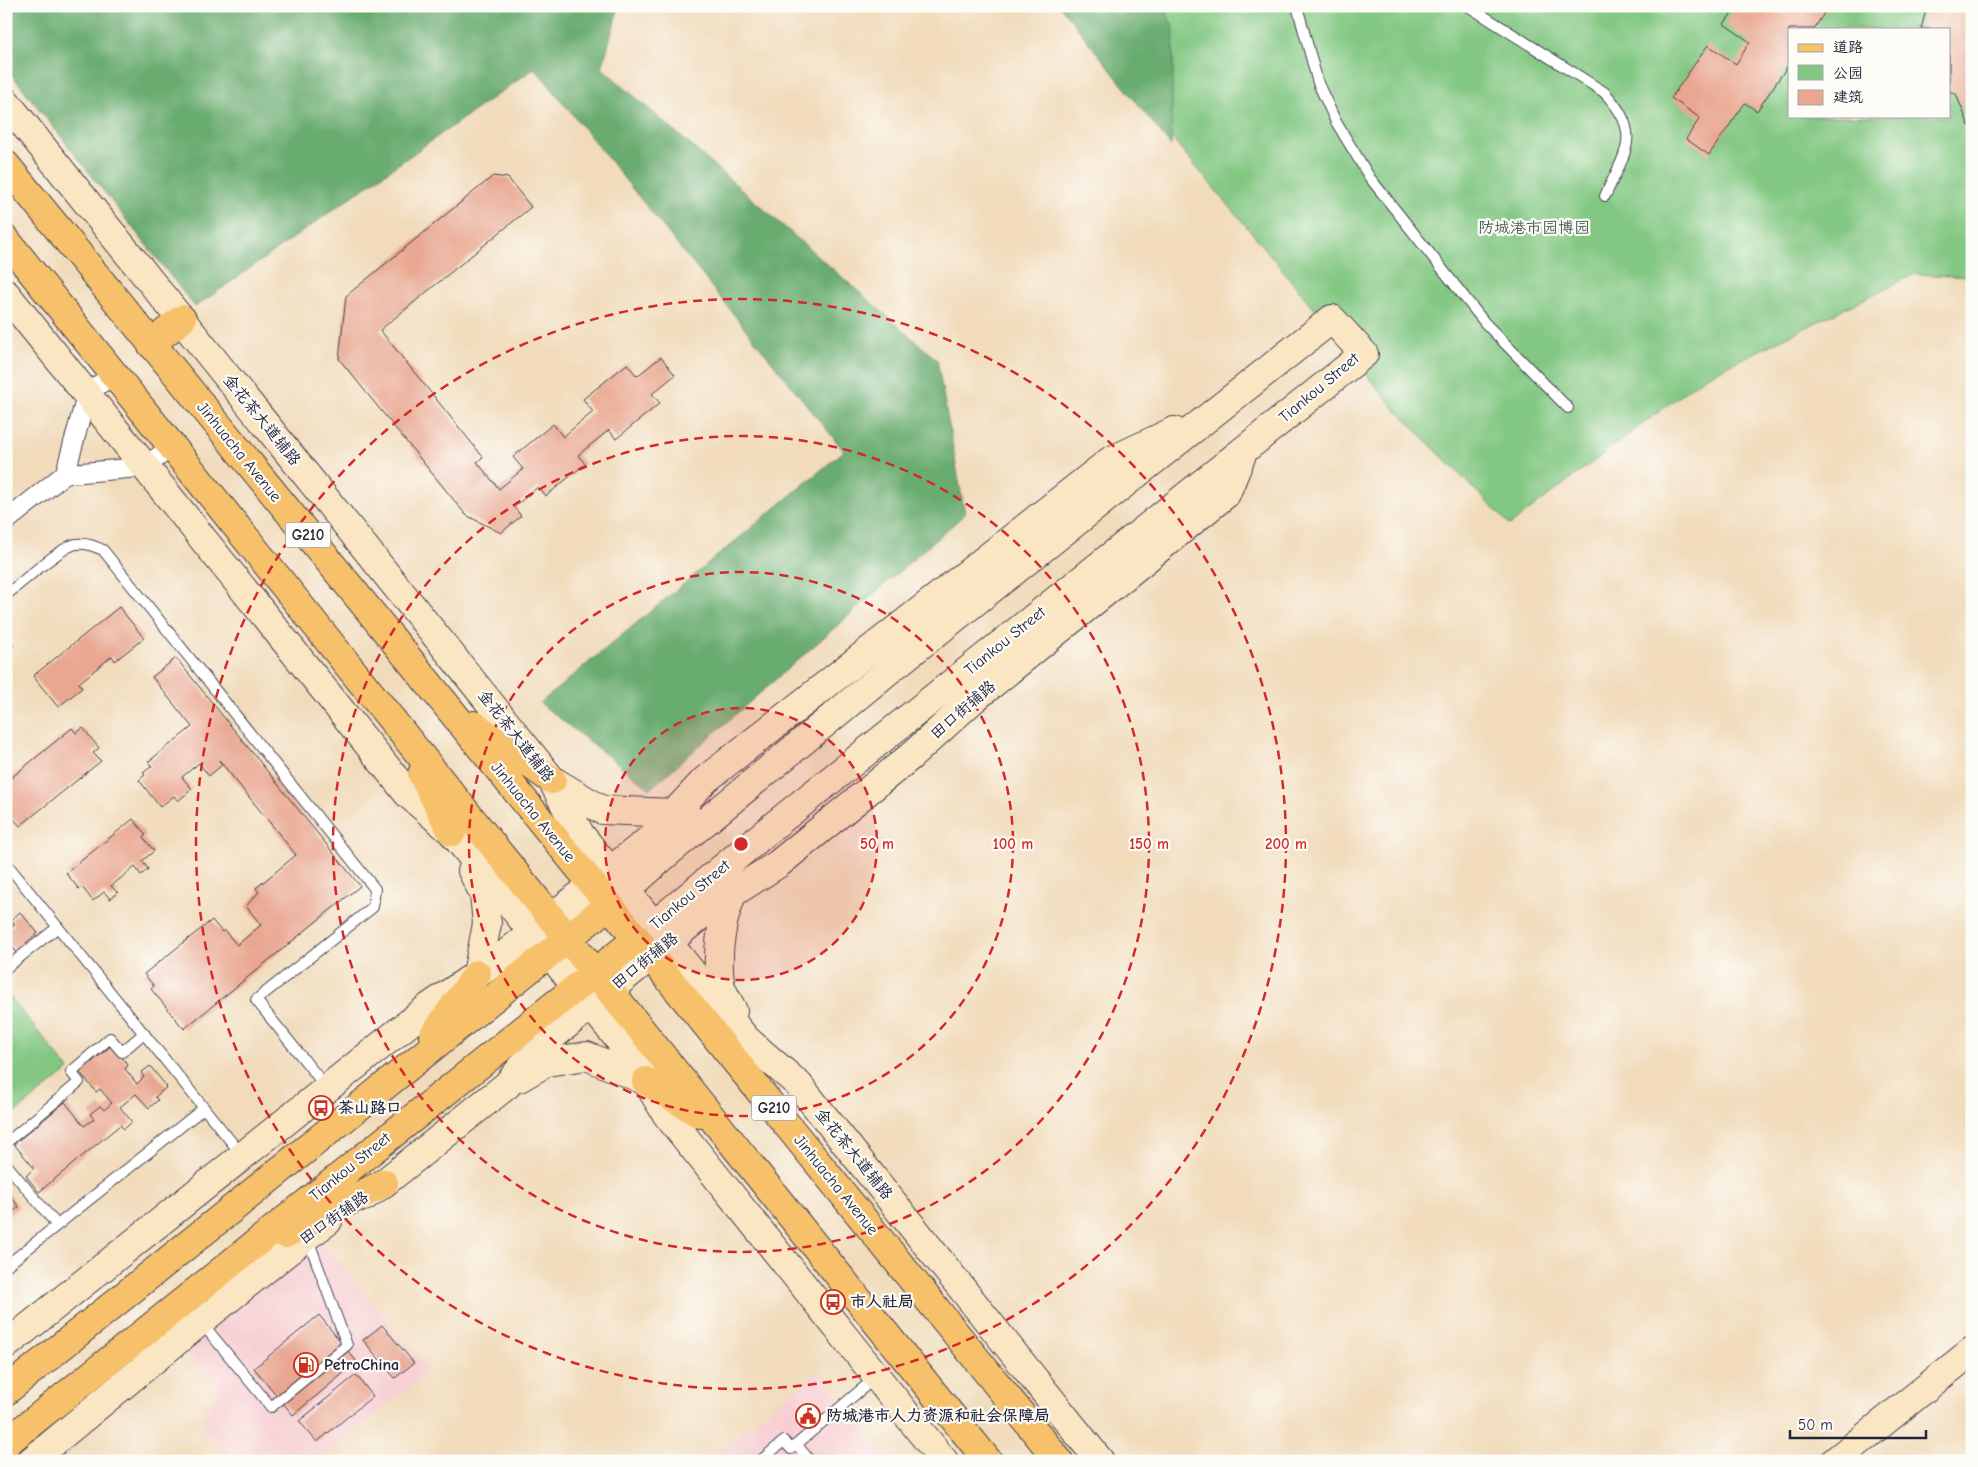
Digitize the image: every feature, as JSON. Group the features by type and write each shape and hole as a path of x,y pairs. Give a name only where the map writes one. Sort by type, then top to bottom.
{"main road":[{"name":"Jinhuacha Avenue","path":"6,165 444,703 609,888 1058,1461"},
{"path":"6,240 396,724 542,925 593,988 718,1126 988,1461"},
{"path":"151,344 182,320"},
{"path":"444,703 552,780"},
{"path":"396,724 452,832"},
{"name":"Tiankou Street","path":"6,1391 559,946 609,888"},
{"path":"413,1064 477,974"},
{"name":"Tiankou Street","path":"6,1443 192,1310 228,1264 593,988"},
{"path":"646,1080 718,1126"},
{"path":"228,1264 384,1183"}],"street":[{"name":"金花茶大道辅路","path":"6,102 552,780 609,888"},
{"path":"6,294 408,794 452,832 542,925"},
{"name":"Tiankou Street","path":"609,888 664,856 888,671 1332,319 1364,354 1243,450 1104,577 777,823 652,941"},
{"path":"65,474 87,394 113,374"},
{"path":"6,1344 429,1007 542,925 609,888 650,839 705,780 1110,461 1217,410"},
{"path":"6,521 65,474 145,467 172,446"},
{"name":"田口街辅路","path":"31,1461 192,1310 307,1236 384,1183 507,1084 593,988 652,941 711,907 778,864 911,756 1104,577"},
{"path":"869,650 888,671"},
{"path":"552,780 602,810 674,813 745,789"},
{"path":"746,1039 720,984 720,949 725,916 732,893 748,863 777,823"},
{"path":"452,832 484,894 487,924 477,974"},
{"name":"金花茶大道辅路","path":"652,941 746,1039 798,1084 1100,1461"},
{"path":"593,988 667,1116 944,1461"},
{"path":"507,1084 547,1062 587,1056 646,1080"},
{"path":"1835,1461 1972,1350"}],"lane":[{"path":"1297,6 1318,83 1336,122 1370,178 1485,322 1568,408"},
{"path":"1468,6 1604,92 1617,106 1625,121 1629,140 1605,196"},
{"path":"6,595 58,554 74,544 88,544 103,550 375,889 373,907 256,1000 327,1088"},
{"path":"6,863 243,1156"},
{"path":"6,968 58,927"},
{"path":"6,1143 79,1082 71,1072 110,1038 122,1052 144,1033"},
{"path":"6,1266 204,1108"},
{"path":"6,1164 57,1225"},
{"path":"192,1310 271,1407 347,1345 307,1236"},
{"path":"760,1461 784,1441 791,1449 797,1445 876,1376"},
{"path":"797,1445 810,1461"}],"shaded area":[{"path":"321,1240 429,1371 319,1461 231,1461 202,1425 217,1387 183,1346"},
{"name":"防城港市人力资源和社会保障局","path":"818,1371 891,1461 707,1461"}],"green space":[{"path":"6,6 619,6 602,68 937,360 965,514 650,789 540,703 844,451 535,68 195,307 6,67"},
{"name":"防城港市园博园","path":"1060,6 1972,6 1972,277 1915,274 1703,378 1510,525 1393,407 1264,247"},
{"path":"1060,6 1163,6 1174,29 1171,146"},
{"path":"6,994 69,1070 6,1120"}],"building":[{"path":"1737,6 1820,6 1826,10 1815,28 1788,28 1788,65 1757,111 1745,103 1709,155 1686,139 1700,118 1671,98 1708,45 1736,64 1750,42 1724,24"},
{"path":"1927,6 1972,6 1972,127 1969,126 1956,94 1950,91 1950,28 1921,28"},
{"path":"493,176 508,178 531,207 380,330 483,457 477,462 499,489 523,469 513,457 553,424 563,437 593,412 583,399 627,364 637,376 661,357 675,375 652,394 660,403 616,439 609,430 578,455 585,464 546,496 538,487 514,507 521,516 501,533 466,515 339,359 346,296"},
{"path":"119,607 144,638 115,661 112,656 79,683 82,688 58,707 33,676"},
{"path":"6,638 13,647 6,653"},
{"path":"176,658 360,886 184,1029 151,989 154,986 144,974 212,920 237,945 261,925 246,906 259,892 256,888 296,855 219,760 222,765 209,776 199,763 182,777 192,789 178,801 174,796 160,807 139,780 145,775 143,773 152,766 148,762 192,727 152,677"},
{"path":"72,728 76,733 83,728 99,748 93,753 101,761 20,826 13,818 6,823 6,782"},
{"path":"133,819 146,835 143,837 154,851 142,861 148,869 141,875 135,867 111,886 118,893 110,899 104,892 93,901 82,887 79,889 66,873"},
{"path":"20,912 38,933 26,943 29,947 19,955 6,939 6,929 15,924 11,920"},
{"path":"112,1045 128,1065 125,1069 137,1084 144,1077 141,1073 150,1066 167,1087 155,1097 158,1100 149,1108 136,1094 120,1107 132,1122 124,1129 120,1125 39,1192 26,1176 34,1168 14,1144 65,1102 84,1126 94,1119 90,1114 100,1106 104,1110 112,1103 100,1089 96,1092 80,1072"},
{"path":"6,1190 19,1207 6,1217"},
{"name":"PetroChina","path":"319,1315 357,1362 293,1415 254,1368"},
{"path":"382,1325 414,1363 395,1378 363,1340"},
{"path":"356,1375 373,1396 317,1442 299,1421"}],"place":[{"name":"茶山路口","path":"321,1108"},
{"name":"市人社局","path":"833,1302"},
{"name":"PetroChina","path":"306,1365"},
{"name":"防城港市人力资源和社会保障局","path":"808,1416"}]}
